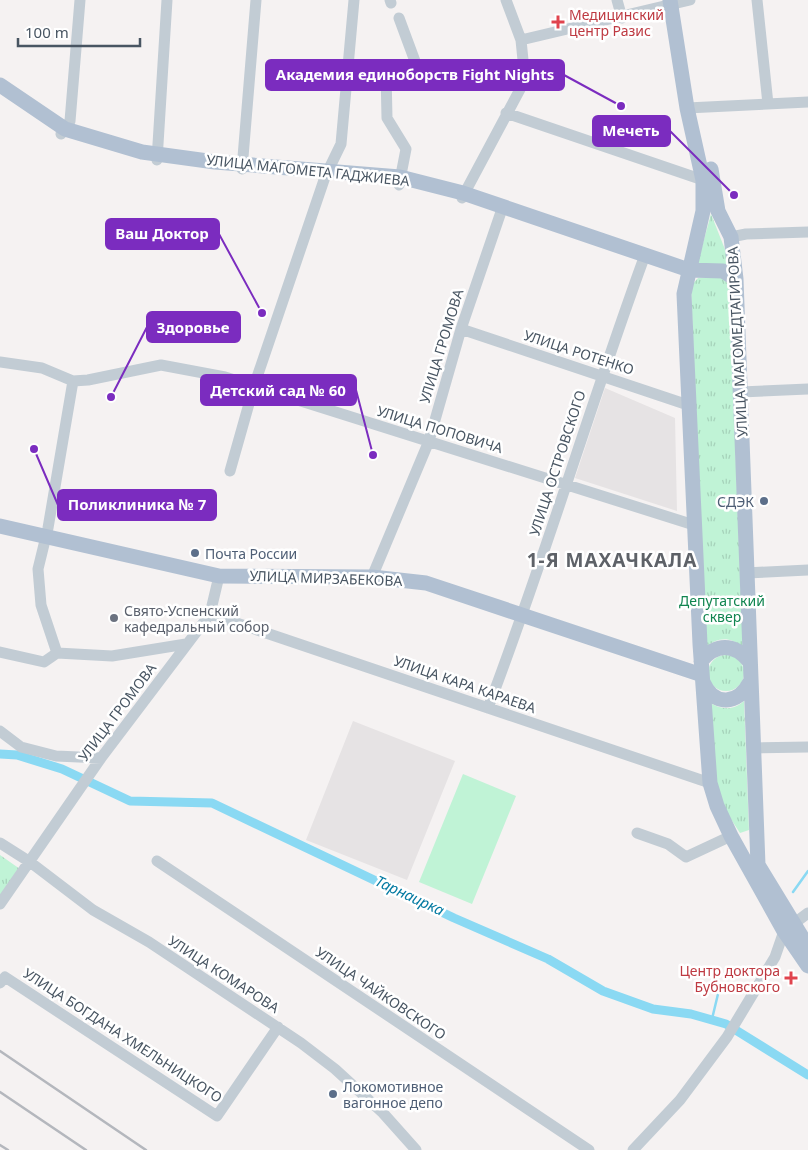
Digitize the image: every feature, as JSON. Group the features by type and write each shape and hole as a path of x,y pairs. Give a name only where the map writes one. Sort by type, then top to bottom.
{"main road":[{"name":"УЛИЦА МАГОМЕДТАГИРОВА","path":"678,1 703,180 703,211 684,294 694,526 710,783 717,806 731,836 754,866 789,928"},
{"name":"УЛИЦА МАГОМЕТА ГАДЖИЕВА","path":"0,85 63,131"},
{"name":"УЛИЦА МАГОМЕТА ГАДЖИЕВА","path":"0,96 63,131 158,157 243,167 399,181 463,195 689,272 723,271 736,279"},
{"name":"УЛИЦА МАГОМЕДТАГИРОВА","path":"693,108 718,212 731,238 736,279 749,661"},
{"name":"УЛИЦА МИРЗАБЕКОВА","path":"0,517 46,532 218,576 373,574"},
{"name":"УЛИЦА МИРЗАБЕКОВА","path":"0,526 46,532 219,567 428,575 525,611 702,671"},
{"path":"750,682 745,692 736,698 726,700 715,698 707,691 702,671 709,652 719,647 731,647 742,652 749,661 750,682 753,748 754,866"},
{"path":"789,928 808,947"},
{"path":"789,928 808,966"}],"street":[{"path":"63,131 70,121 80,0"},
{"path":"158,157 168,0"},
{"path":"243,167 256,0"},
{"path":"230,471 254,386 326,174 341,144 354,0"},
{"path":"463,195 525,80 521,40 506,0"},
{"path":"617,0 622,18"},
{"path":"757,0 768,104"},
{"path":"521,40 622,18 678,1"},
{"path":"399,18 419,72"},
{"path":"399,181 406,149 387,118 386,72 468,71"},
{"path":"693,108 808,102"},
{"path":"506,113 703,180"},
{"name":"УЛИЦА ГРОМОВА","path":"373,574 429,441 460,329 502,209"},
{"path":"731,238 746,234 808,232"},
{"name":"УЛИЦА ОСТРОВСКОГО","path":"488,708 525,611 601,375 644,257"},
{"name":"УЛИЦА РОТЕНКО","path":"460,329 688,404"},
{"name":"УЛИЦА ПОПОВИЧА","path":"0,362 42,368 74,381 88,380 161,365 225,377 694,526"},
{"path":"57,653 40,605 38,569 74,381"},
{"path":"741,392 808,389"},
{"path":"746,573 808,570"},
{"name":"УЛИЦА ГРОМОВА","path":"0,904 92,770 210,614 218,576"},
{"name":"УЛИЦА КАРА КАРАЕВА","path":"210,614 710,783"},
{"path":"0,652 44,662 57,653 112,656 186,644"},
{"path":"0,731 21,747 48,754 101,758"},
{"path":"753,748 808,747"},
{"path":"637,833 668,844 686,857 731,836"},
{"name":"УЛИЦА КОМАРОВА","path":"0,843 30,862 93,910 149,942 278,1027 335,1069 383,1113 416,1150"},
{"name":"УЛИЦА ЧАЙКОВСКОГО","path":"157,861 589,1150"},
{"path":"633,1150 680,1100 727,1037 775,957 789,928 808,913"},
{"name":"УЛИЦА БОГДАНА ХМЕЛЬНИЦКОГО","path":"0,983 5,977 217,1116 278,1027"}],"shaded area":[{"path":"605,388 675,418 677,511 575,478"},
{"path":"353,721 455,761 407,880 306,840"}],"green space":[{"path":"711,214 728,257 728,268 697,265"},
{"name":"Депутатский сквер","path":"722,277 729,285 743,647 738,643 724,639 704,648 691,286 698,278"},
{"path":"726,655 733,656 739,660 743,666 743,680 739,686 733,690 726,691 719,690 713,686 709,680 708,673 709,666 713,660 719,656"},
{"path":"744,701 749,830 740,833 721,804 714,780 709,702 718,707 731,708"},
{"path":"463,774 516,796 472,904 419,882"},
{"path":"0,855 20,869 0,897"}],"waterway":[{"name":"Тарнаирка","path":"0,754 17,755 62,769 130,801 212,803 454,918 548,959 603,991 653,1009 691,1014 726,1024 808,1075"},
{"path":"793,892 808,871"},
{"path":"712,1019 718,994"}],"railway":[{"path":"0,1051 146,1150"},
{"path":"0,1092 86,1150"},
{"path":"0,1145 8,1150"}],"place":[{"name":"Медицинский центр Разис","path":"558,22"},
{"name":"Академия единоборств Fight Nights","path":"621,106"},
{"name":"Мечеть","path":"734,195"},
{"name":"Ваш Доктор","path":"262,313"},
{"name":"Здоровье","path":"111,397"},
{"name":"Поликлиника № 7","path":"34,449"},
{"name":"Детский сад № 60","path":"373,455"},
{"name":"СДЭК","path":"764,501"},
{"name":"Почта России","path":"195,553"},
{"name":"Свято-Успенский кафедральный собор","path":"114,618"},
{"name":"Центр доктора Бубновского","path":"791,978"},
{"name":"Локомотивное вагонное депо","path":"333,1094"}],"district":[{"name":"1-Я МАХАЧКАЛА","path":"612,560"}]}
